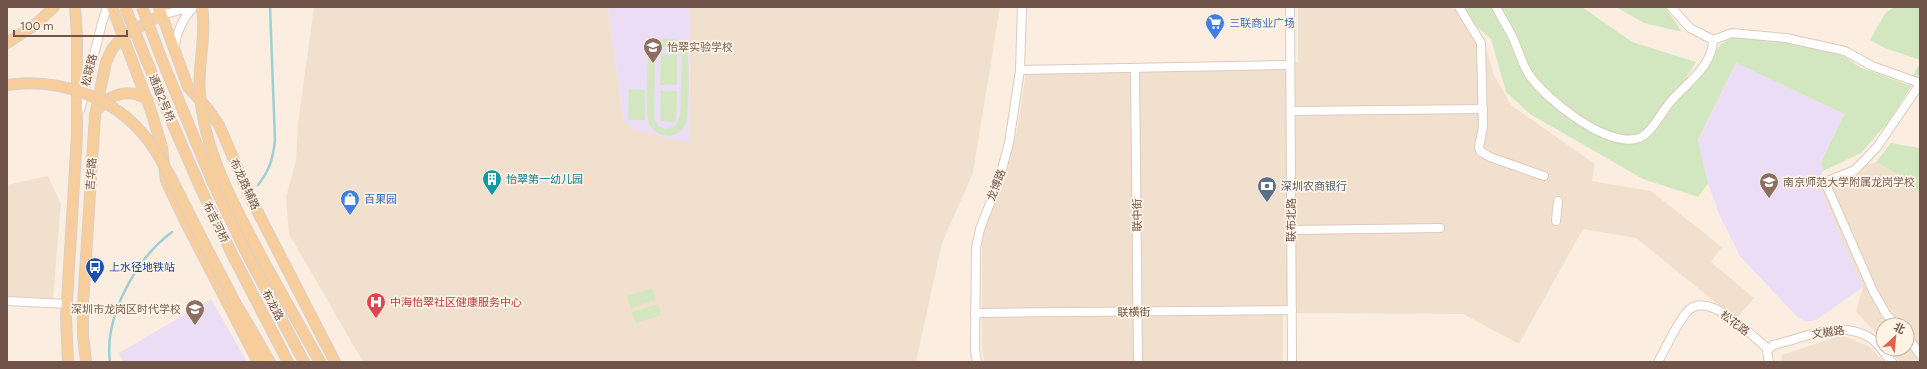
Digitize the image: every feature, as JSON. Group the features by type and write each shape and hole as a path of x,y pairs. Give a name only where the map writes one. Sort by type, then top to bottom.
{"main road":[{"path":"7,43 35,24 54,7"},
{"name":"吉华路","path":"68,362 66,332 67,304 77,135 75,7"},
{"path":"112,7 148,100 162,147 166,181 258,362"},
{"name":"通道2号桥","path":"125,7 169,118 200,189"},
{"name":"通道2号桥","path":"142,7 162,60 214,183"},
{"path":"202,7 204,24 199,82 207,136 225,184 265,264 320,362"},
{"name":"吉华路","path":"86,362 83,336 83,304 95,115 106,62 112,49 123,36 160,11"},
{"name":"布龙路辅路","path":"160,11 188,87 207,108 219,126 250,197 335,362"},
{"path":"7,85 19,83 44,84 77,90 101,101 135,126 147,140 168,171 236,304 270,362"},
{"path":"95,115 103,103 115,95 133,94 148,100"},
{"name":"布吉河桥","path":"214,183 244,248"},
{"name":"布吉河桥","path":"200,189 232,254"},
{"name":"布龙路","path":"244,248 304,362"},
{"name":"布龙路","path":"232,254 288,362"}],"street":[{"name":"松联路","path":"77,135 82,98 102,23 108,7"},
{"path":"160,11 193,7"},
{"path":"175,53 175,46 180,28 189,11 193,7"},
{"name":"龙博路","path":"977,362 975,350 975,313 977,239 1006,155 1020,70 1022,7"},
{"name":"联布北路","path":"1290,7 1292,362"},
{"path":"1459,7 1480,43 1483,127 1479,147 1482,154 1544,176"},
{"path":"1496,7 1528,72 1542,91 1568,112 1600,131 1616,137 1630,139 1639,138 1647,132 1671,100 1700,71 1712,55 1713,40"},
{"path":"1671,7 1690,28 1713,40 1732,33 1786,38 1845,51 1872,66 1920,84 1877,148 1855,170 1825,182 1873,291 1889,317"},
{"path":"1020,70 1290,65"},
{"name":"联中街","path":"1135,68 1138,362"},
{"path":"1291,111 1483,109"},
{"path":"1556,221 1558,201"},
{"path":"1291,230 1440,228"},
{"path":"7,300 67,304"},
{"name":"松花路","path":"1658,362 1686,313 1699,305 1706,305 1718,309 1768,348"},
{"name":"联横街","path":"975,313 1292,310"},
{"name":"文樾路","path":"1768,348 1773,345 1804,336 1844,328 1850,329 1870,338 1892,362"},
{"path":"1768,348 1767,356 1769,362"}],"shaded area":[{"path":"314,7 608,7 623,120 689,142 690,7 1000,7 973,173 942,243 916,362 363,362 289,234 286,197 296,160 298,123"},
{"name":"怡翠实验学校","path":"608,7 690,7 689,143 637,131 623,120"},
{"path":"1298,7 1452,7 1475,31 1487,51 1493,73 1511,105 1595,164 1592,181 1651,191 1722,247 1711,262 1754,298 1736,319 1636,238 1583,229 1519,344 1463,314 1283,313 1283,362 984,362 982,349 982,230 1011,153 1017,131 1027,65 1298,62"},
{"name":"南京师范大学附属龙岗学校","path":"1736,63 1844,114 1821,161 1823,171 1817,181 1863,287 1816,320 1806,322 1796,316 1740,256 1719,214 1708,183 1698,141"},
{"path":"1876,162 1909,181 1920,195 1920,362 1900,362 1896,357 1915,357 1915,317 1875,317 1875,333 1856,311 1863,287 1817,181"},
{"path":"48,176 61,204 53,298 7,297 7,185"},
{"name":"深圳市龙岗区时代学校","path":"211,299 247,362 123,362 119,353"},
{"path":"1842,335 1870,347 1875,352 1875,357 1879,357 1884,362 1781,362 1782,355"}],"green space":[{"path":"1455,7 1582,7 1632,42 1696,62 1677,92 1681,96 1721,44 1730,38 1764,38 1806,46 1844,56 1859,67 1908,85 1920,63 1920,73 1889,121 1861,153 1823,171 1821,162 1844,114 1736,63 1698,140 1708,183 1698,197 1643,179 1530,114 1506,92 1491,39"},
{"path":"1616,7 1665,7 1682,32 1644,23"},
{"path":"1895,7 1920,7 1920,60 1885,48 1870,40 1886,12"},
{"path":"666,38 680,42 686,49 689,74 686,122 679,132 668,136 658,133 650,126 647,112 647,75 649,54 654,44","holes":["671,45 680,51 682,59 680,116 676,126 665,129 658,126 654,119 655,58 660,48"]},
{"path":"661,54 677,55 677,85 660,85"},
{"path":"629,89 645,90 645,120 628,120"},
{"path":"661,91 677,91 676,122 660,121"},
{"path":"1891,143 1920,148 1920,195 1909,181 1876,162"},
{"path":"652,288 656,300 631,308 627,296"},
{"path":"658,304 661,315 636,323 632,312"}],"waterway":[{"path":"258,185 270,164 275,140 270,7"},
{"path":"110,362 109,344 112,326 117,308 125,290 146,257 172,232"}],"place":[{"name":"三联商业广场","path":"1215,40"},
{"name":"怡翠实验学校","path":"653,64"},
{"name":"怡翠第一幼儿园","path":"492,196"},
{"name":"南京师范大学附属龙岗学校","path":"1769,199"},
{"name":"深圳农商银行","path":"1267,203"},
{"name":"百果园","path":"350,216"},
{"name":"上水径地铁站","path":"95,284"},
{"name":"中海怡翠社区健康服务中心","path":"376,319"},
{"name":"深圳市龙岗区时代学校","path":"195,326"}]}
